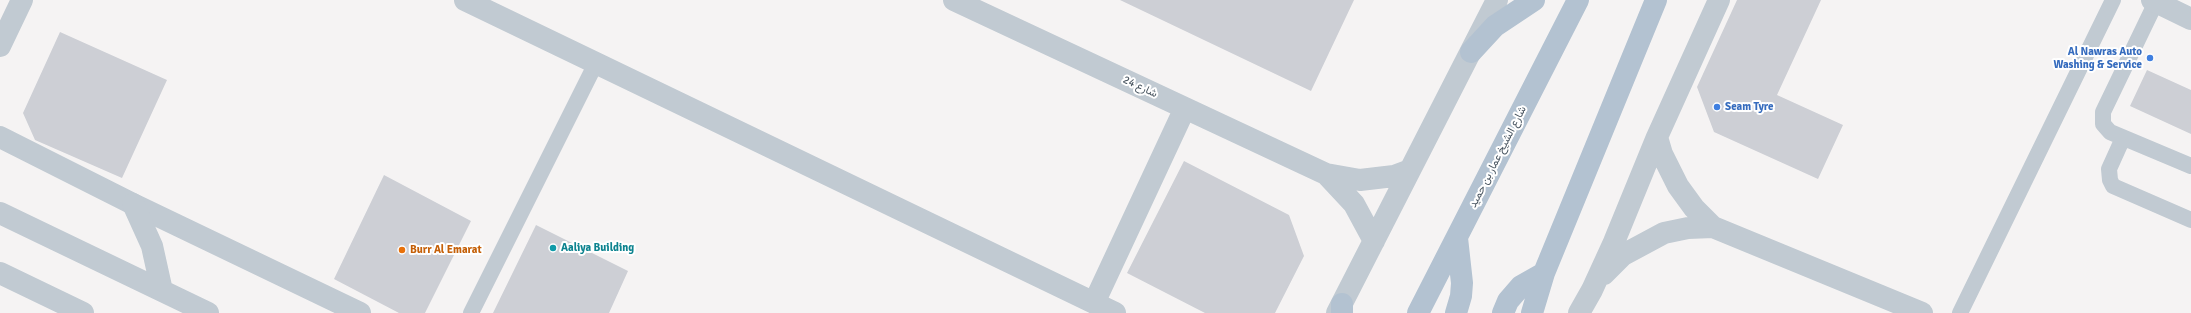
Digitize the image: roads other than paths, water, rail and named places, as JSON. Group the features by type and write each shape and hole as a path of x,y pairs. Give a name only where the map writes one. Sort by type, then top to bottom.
{"main road":[{"path":"1471,52 1495,26 1534,0"},
{"name":"شارع الشيخ عمار بن حميد","path":"1418,313 1578,0"},
{"path":"1532,313 1544,273 1656,0"},
{"path":"1456,313 1461,296 1462,283 1457,238"},
{"path":"1502,313 1508,301 1521,286 1544,273"}],"street":[{"path":"0,46 22,0"},
{"path":"465,0 1115,313"},
{"name":"شارع 24","path":"954,0 1326,174 1360,180 1388,177 1410,170"},
{"path":"1340,310 1497,0"},
{"path":"1579,313 1592,290 1614,242 1656,136 1720,0"},
{"path":"2154,1 2191,19"},
{"path":"1094,303 1185,108"},
{"path":"1656,136 1662,154 1678,186 1694,208 1713,227 1922,313"},
{"path":"0,137 132,204 360,313"},
{"name":"شارع 24","path":"1326,174 1354,204 1374,241"},
{"path":"132,204 152,246 162,291"},
{"path":"0,213 208,313"},
{"path":"1592,290 1606,271 1623,255 1643,243 1664,233 1688,228 1713,227"},
{"path":"0,273 83,313"}],"lane":[{"path":"1960,313 2114,0"},
{"path":"2154,1 2102,118 2106,129 2191,166"},
{"path":"471,313 596,63"},
{"path":"2124,138 2109,169 2110,180 2113,186 2191,220"}],"place":[{"name":"Al Nawras Auto Washing & Service","path":"2150,58"},
{"name":"Seam Tyre","path":"1717,107"},
{"name":"Aaliya Building","path":"553,248"},
{"name":"Burr Al Emarat","path":"402,250"}]}
